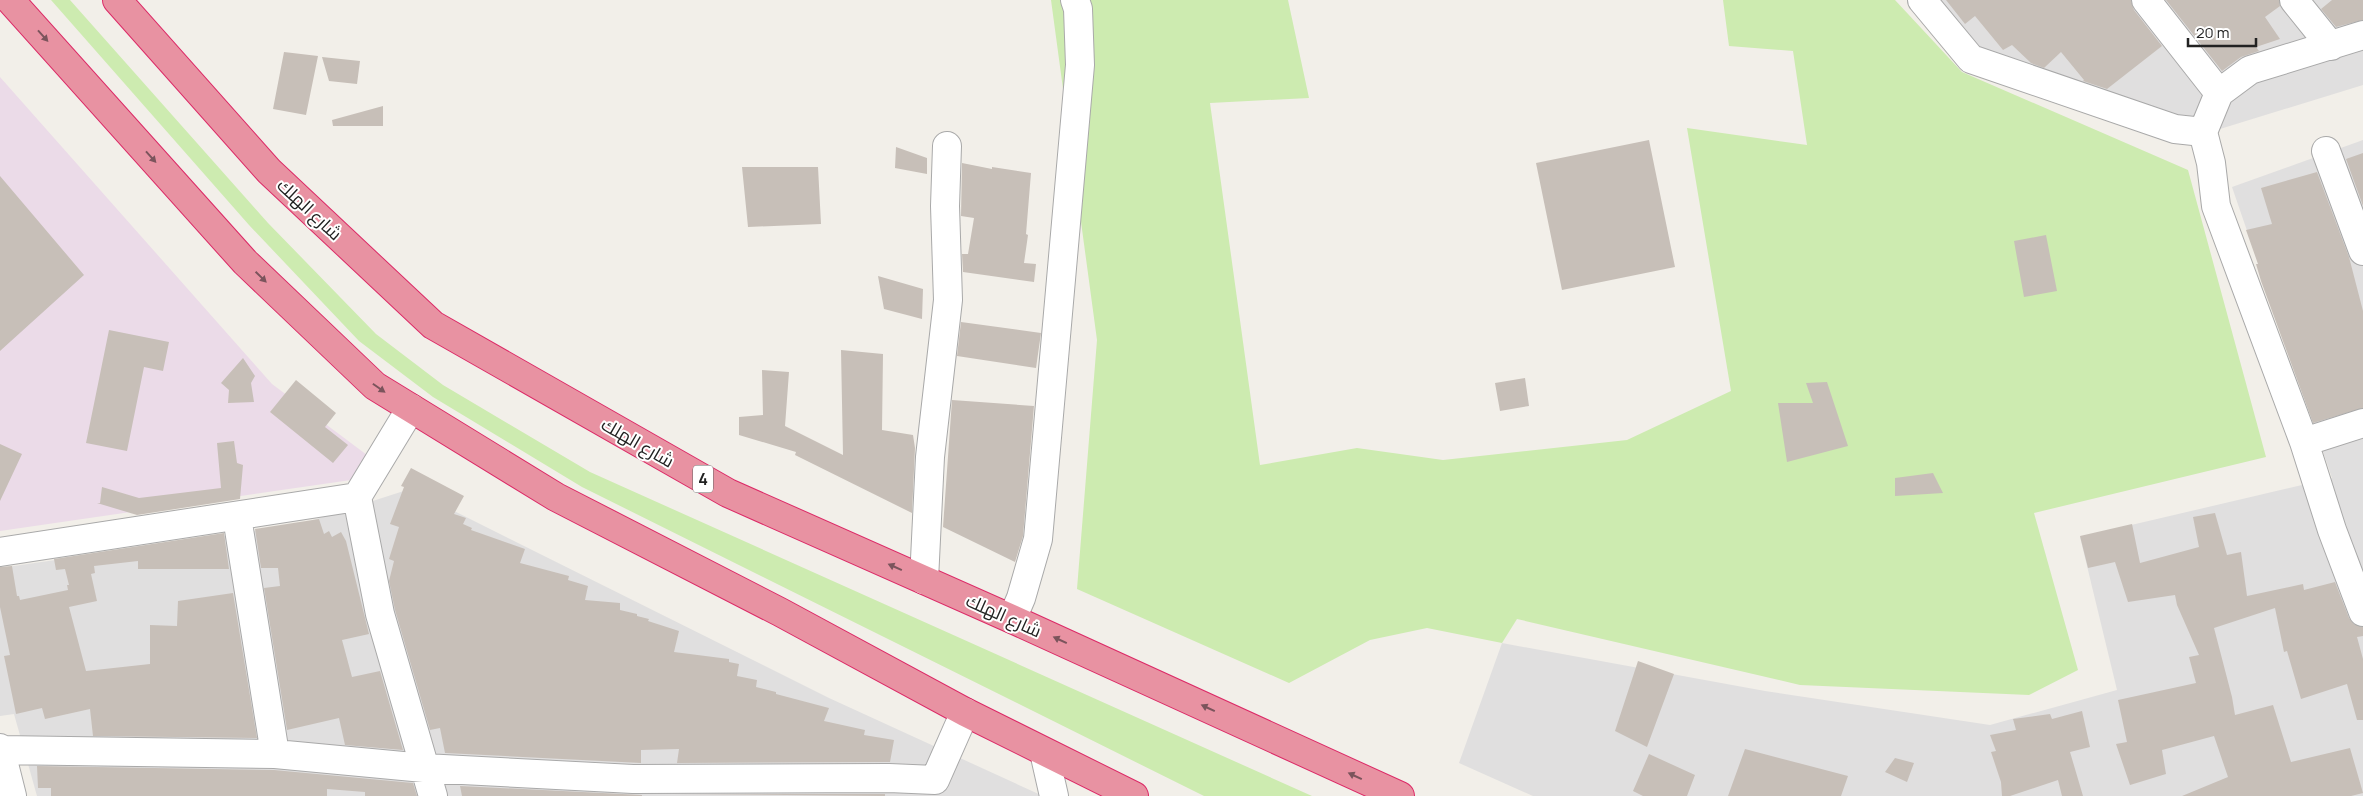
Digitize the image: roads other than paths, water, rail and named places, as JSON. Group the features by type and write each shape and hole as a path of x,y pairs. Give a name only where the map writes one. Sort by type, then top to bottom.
{"highway":[{"path":"10,0 245,262 375,386 556,497 780,612 965,712 1134,796"},
{"name":"شارع الهلك","path":"117,0 269,171 433,325 728,493 1012,618 1400,796"}],"street":[{"path":"1012,618 1021,598 1038,539 1080,65 1078,9 1075,0"},
{"path":"1922,0 1971,59 2174,129 2203,132"},
{"path":"2146,0 2219,93"},
{"path":"2294,0 2331,46"},
{"path":"2363,35 2250,70 2219,93 2203,132 2211,163 2216,206 2304,442 2332,530 2363,612"},
{"path":"924,580 930,457 948,300 945,206 947,146"},
{"path":"2326,151 2363,251"},
{"path":"411,408 357,497 380,614 433,796"},
{"path":"2304,442 2363,423"},
{"path":"0,552 357,497"},
{"path":"237,517 275,754"},
{"path":"12,796 0,749 275,754 424,768 633,780 889,778 935,780 965,712"},
{"path":"1044,752 1054,796"}]}
